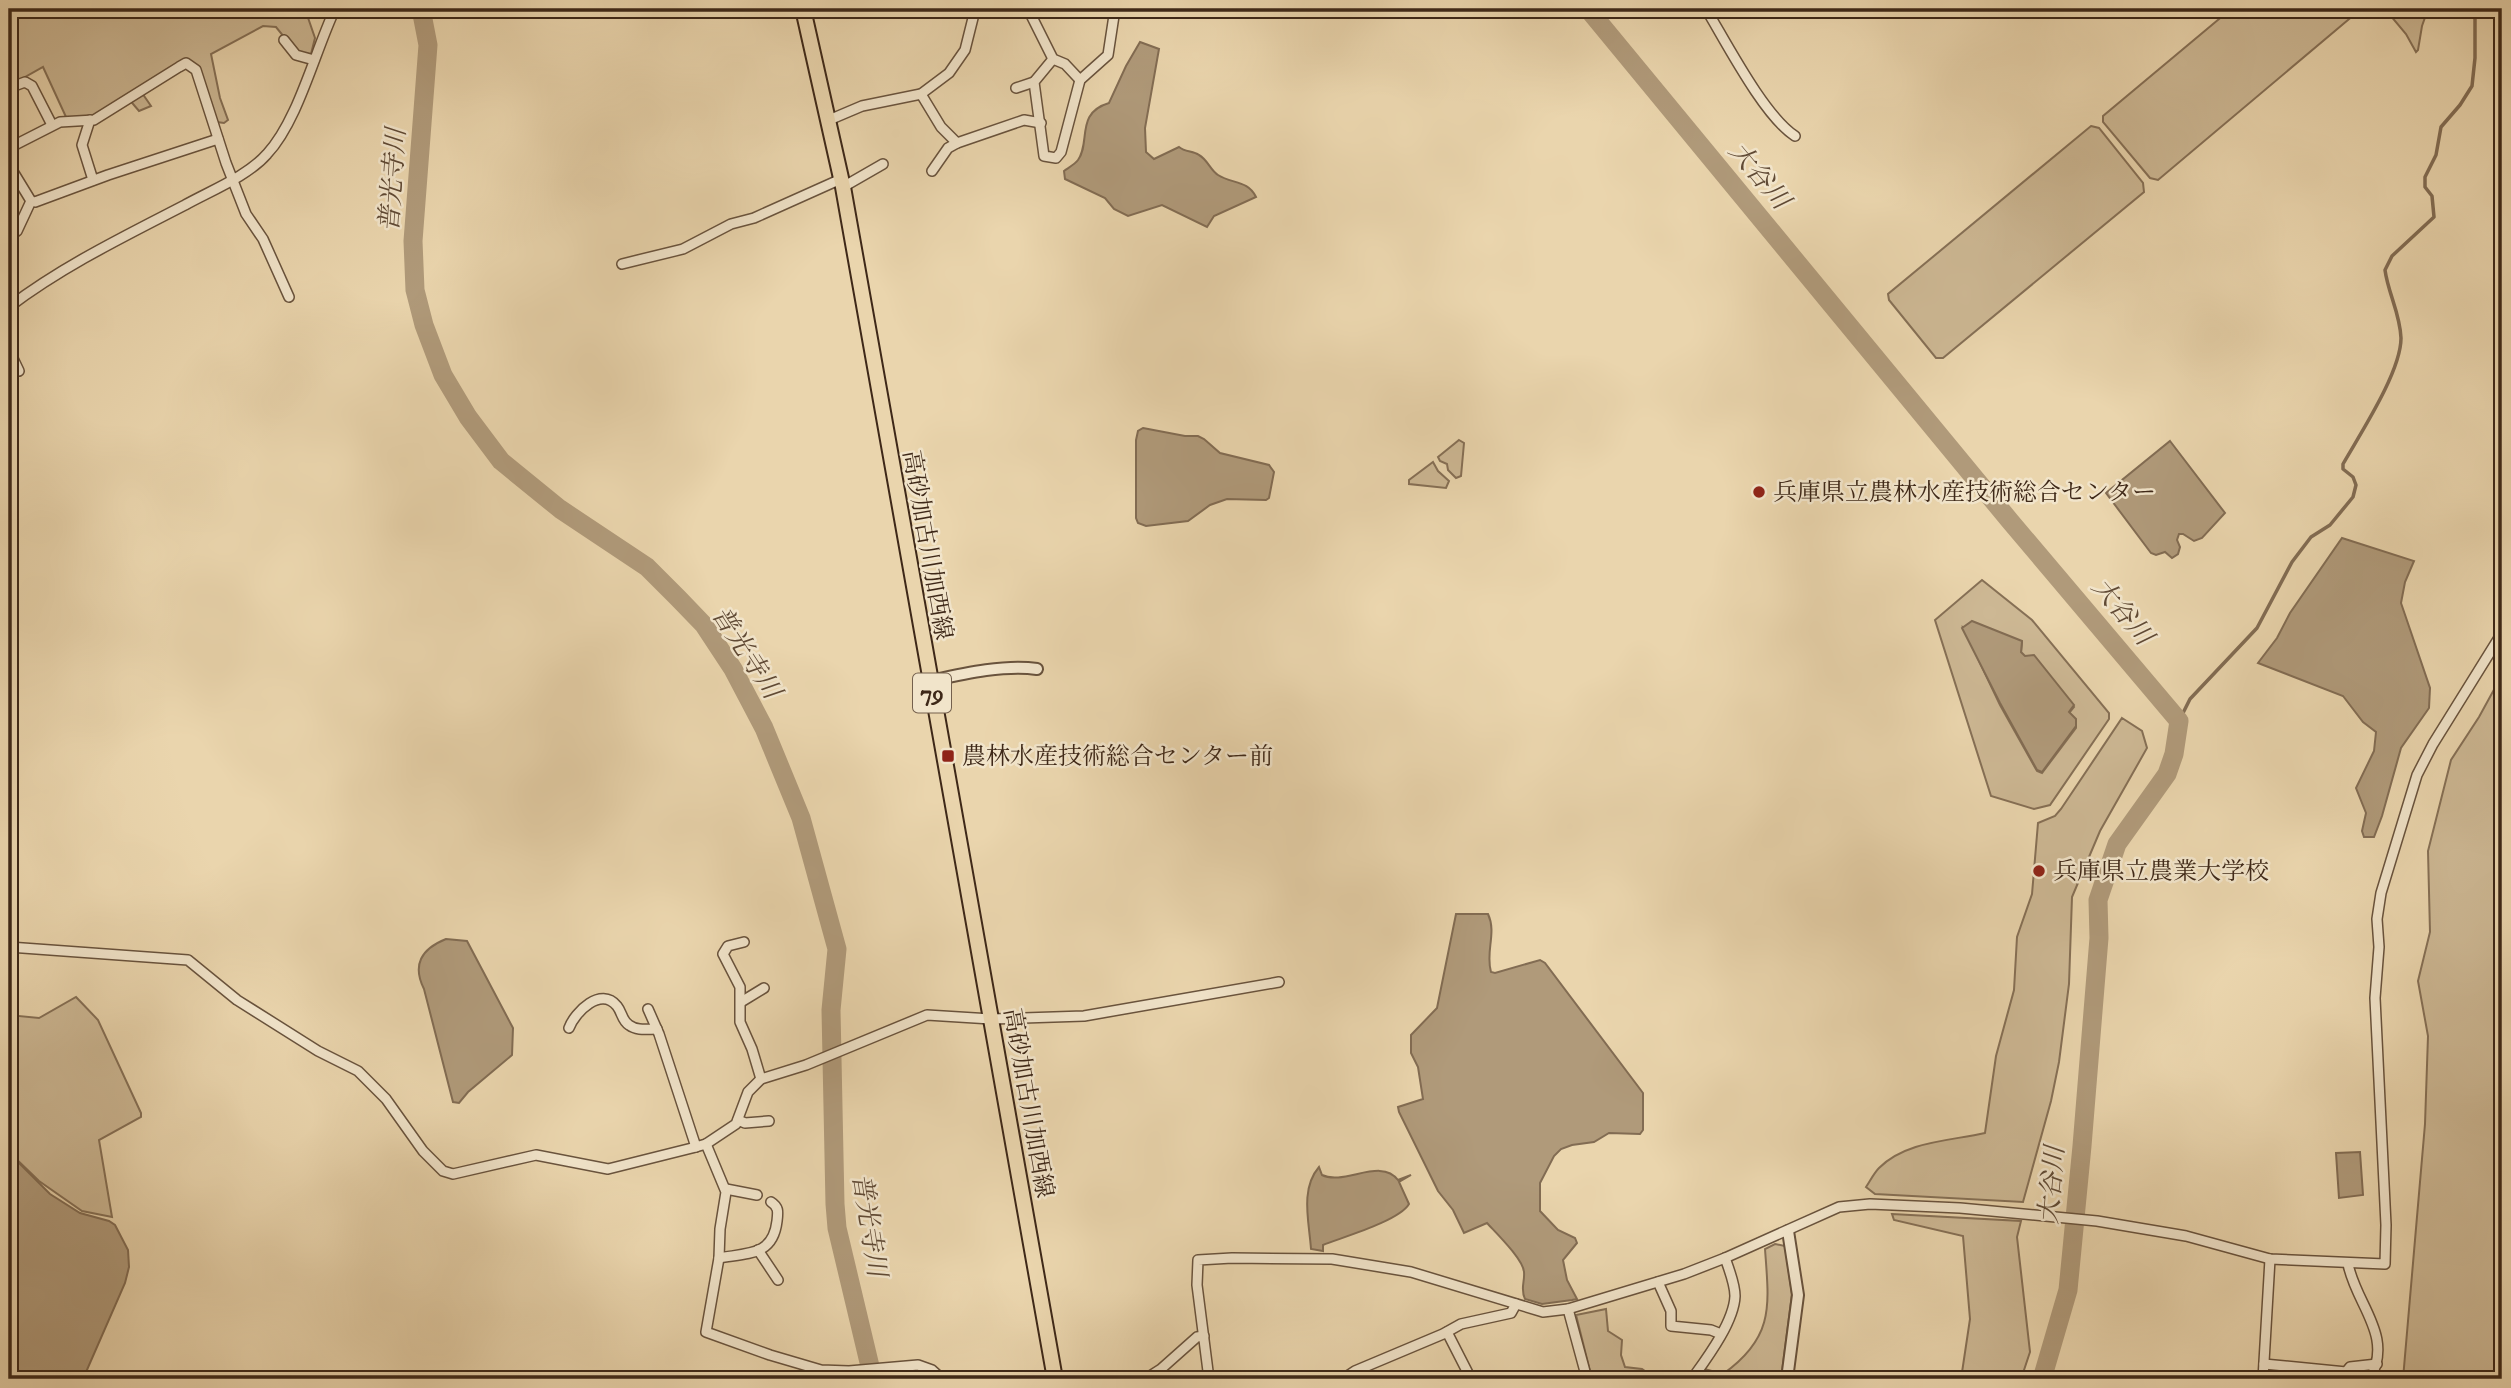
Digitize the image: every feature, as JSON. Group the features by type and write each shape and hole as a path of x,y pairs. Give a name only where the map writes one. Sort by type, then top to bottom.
{"main road":[{"name":"高砂加古川加西線","path":"803,9 842,183 1055,1379"}],"street":[{"path":"9,307 33,288 77,262 233,179 266,156 276,143 335,9"},
{"path":"829,120 862,106 921,94 949,73 965,50 974,13 980,9"},
{"path":"1028,9 1054,59 1065,64 1080,80"},
{"path":"1034,82 1044,156 1056,158 1061,152 1080,80 1108,55 1115,9"},
{"path":"1260,9 1284,9"},
{"path":"1706,9 1766,106 1785,130 1795,136"},
{"path":"284,40 296,55 314,60"},
{"path":"1016,88 1034,82 1054,59"},
{"path":"9,148 60,122 90,120 125,102 186,63 196,70 246,214 263,239 289,297"},
{"path":"9,88 25,82 32,86 52,125"},
{"path":"921,94 941,127 957,143"},
{"path":"90,120 82,145 93,180"},
{"path":"932,171 948,148 957,143 1024,120 1041,123"},
{"path":"9,237 17,231 31,201 218,139"},
{"path":"622,264 683,249 731,224 754,218 883,164"},
{"path":"9,165 31,201"},
{"path":"9,350 19,371"},
{"path":"1209,1379 1197,1284 1198,1260 1332,1259 1411,1272 1543,1312 1569,1309 1658,1282 1725,1258 1839,1207 1870,1204 1960,1208 2093,1221 2186,1236 2270,1259 2385,1264 2386,1225 2375,998 2377,919 2381,893 2417,775 2433,744 2502,633"},
{"path":"930,681 967,673 1037,669"},
{"path":"744,942 728,946 723,954 740,987 740,1022 761,1079"},
{"path":"9,947 188,960 255,1012 318,1051 358,1071 386,1099 423,1151 443,1171 453,1174 536,1155 608,1169 701,1145 726,1132 738,1120 748,1092 761,1079 813,1062 928,1015 991,1019 1084,1016 1279,982"},
{"path":"741,1002 764,988"},
{"path":"569,1027 573,1017 584,1007 606,999 617,1005 627,1024 640,1030 657,1029"},
{"path":"648,1009 701,1145 726,1189 719,1258 706,1332 821,1370 852,1371 918,1365 932,1370 942,1379"},
{"path":"738,1120 745,1123 769,1121"},
{"path":"726,1189 757,1195"},
{"path":"719,1258 758,1250 771,1244 775,1236 778,1210 776,1204 771,1202"},
{"path":"1787,1379 1798,1295 1788,1231"},
{"path":"758,1250 778,1280"},
{"path":"1692,1379 1721,1334 1734,1305 1735,1294 1725,1258"},
{"path":"2263,1379 2270,1259"},
{"path":"2348,1264 2378,1336 2377,1364 2370,1379"},
{"path":"1658,1282 1671,1311 1671,1326 1711,1330 1721,1334"},
{"path":"1348,1379 1354,1371 1475,1319 1511,1313 1516,1304"},
{"path":"1569,1309 1587,1379"},
{"path":"1447,1332 1471,1379"},
{"path":"1063,1379 1150,1376 1161,1370 1197,1337 1204,1336"},
{"path":"2264,1364 2346,1372 2350,1367 2377,1364"}],"shaded area":[{"path":"9,9 305,9 315,38 311,54 297,53 276,27 263,26 211,54 220,98 228,120 224,123 217,122 188,60 140,90 151,106 139,111 128,98 92,118 66,117 43,67 9,86"},
{"path":"2231,9 2361,9 2158,180 2150,178 2103,122 2103,116"},
{"path":"2385,9 2428,9 2416,52 2406,34"},
{"path":"1140,42 1159,49 1145,128 1146,152 1154,159 1179,147 1197,154 1218,175 1244,185 1256,197 1214,216 1207,227 1162,205 1128,216 1114,209 1105,198 1065,179 1064,171 1077,161 1082,153 1088,121 1098,108 1109,103"},
{"path":"2091,126 2099,128 2143,183 2144,192 1943,358 1936,358 1889,300 1888,294"},
{"path":"1143,428 1198,436 1220,453 1269,465 1274,472 1269,498 1227,499 1210,505 1188,521 1146,526 1138,523 1136,440 1138,431"},
{"path":"1459,440 1464,443 1461,476 1456,478 1448,470 1447,464 1438,457"},
{"path":"2170,441 2225,513 2202,538 2194,541 2179,534 2178,554 2172,558 2165,552 2156,555 2151,553 2106,493"},
{"path":"1433,462 1449,481 1446,488 1409,484 1409,480"},
{"path":"2342,538 2414,561 2405,582 2401,603 2430,688 2429,708 2401,748 2374,837 2364,837 2362,831 2366,813 2356,788 2374,751 2376,732 2363,722 2343,696 2258,663"},
{"path":"1982,580 2032,620 2109,713 2109,719 2050,805 2034,809 1991,796 1935,620","holes":["1963,627 2022,642 2021,653 2025,658 2034,656 2074,707 2069,713 2076,720 2076,728 2042,773 2037,771 2000,705"]},
{"path":"1972,621 2022,641 2021,652 2025,656 2034,655 2074,705 2069,712 2076,719 2076,726 2042,772 2037,770 1962,628"},
{"path":"2502,675 2502,1379 2403,1379 2425,1124 2428,1036 2418,981 2430,932 2428,851 2451,760"},
{"path":"2122,718 2142,731 2147,748 2100,831 2072,897 2069,984 2059,1062 2023,1202 1875,1194 1866,1187 1872,1177 1879,1168 1902,1152 1929,1143 1985,1133 1996,1056 2014,990 2017,937 2032,894 2038,823 2055,816 2061,809"},
{"path":"1456,914 1488,914 1491,928 1491,972 1540,960 1545,963 1643,1093 1643,1130 1640,1134 1609,1133 1594,1142 1561,1149 1554,1156 1540,1183 1540,1211 1558,1230 1575,1238 1577,1243 1563,1260 1567,1280 1577,1299 1542,1304 1525,1299 1524,1272 1519,1260 1487,1223 1464,1233 1453,1210 1438,1191 1399,1112 1398,1107 1423,1099 1418,1067 1411,1053 1411,1035 1437,1008"},
{"path":"446,939 467,941 513,1028 512,1055 468,1092 459,1103 453,1102 419,972 419,965 425,953"},
{"path":"76,997 98,1020 141,1113 141,1117 99,1140 112,1217 82,1211 39,1181 9,1152 9,1015 39,1018"},
{"path":"2360,1152 2363,1195 2339,1198 2336,1153"},
{"path":"9,1153 50,1194 80,1213 115,1225 128,1250 129,1267 125,1283 83,1379 9,1379"},
{"path":"1319,1167 1322,1175 1331,1177 1372,1171 1391,1174 1398,1180 1411,1175 1399,1182 1409,1204 1383,1222 1323,1245 1323,1251 1311,1249 1308,1195 1309,1185"},
{"path":"1892,1214 2021,1221 2017,1237 2030,1352 2021,1379 1961,1379 1970,1319 1963,1236 1894,1220"},
{"path":"1775,1244 1785,1246 1792,1294 1781,1379 1696,1379 1704,1369 1723,1374 1752,1347 1765,1319 1765,1249"},
{"path":"1606,1309 1608,1331 1622,1340 1621,1355 1625,1367 1642,1369 1649,1374 1642,1379 1592,1379 1576,1315"}],"waterway":[{"name":"普光寺川","path":"421,9 428,45 413,241 415,290 424,325 443,375 468,417 501,461 560,509 647,567 704,625 733,669 764,728 801,818 837,949 831,1010 837,1228 873,1379"},
{"name":"大谷川","path":"1588,9 2010,521 2179,721 2174,754 2167,774 2117,844 2098,900 2099,938 2068,1290 2042,1379"},
{"path":"2179,721 2190,699 2257,628 2292,562 2311,537 2330,525 2353,497 2356,485 2353,477 2343,469 2343,464 2387,385 2401,338 2385,270 2392,256 2434,217 2432,196 2425,187 2425,177 2436,155 2441,127 2472,86 2475,9"}],"place":[{"name":"兵庫県立農林水産技術総合センター","path":"1759,492"},
{"name":"農林水産技術総合センター前","path":"948,756"},
{"name":"兵庫県立農業大学校","path":"2039,871"}]}
